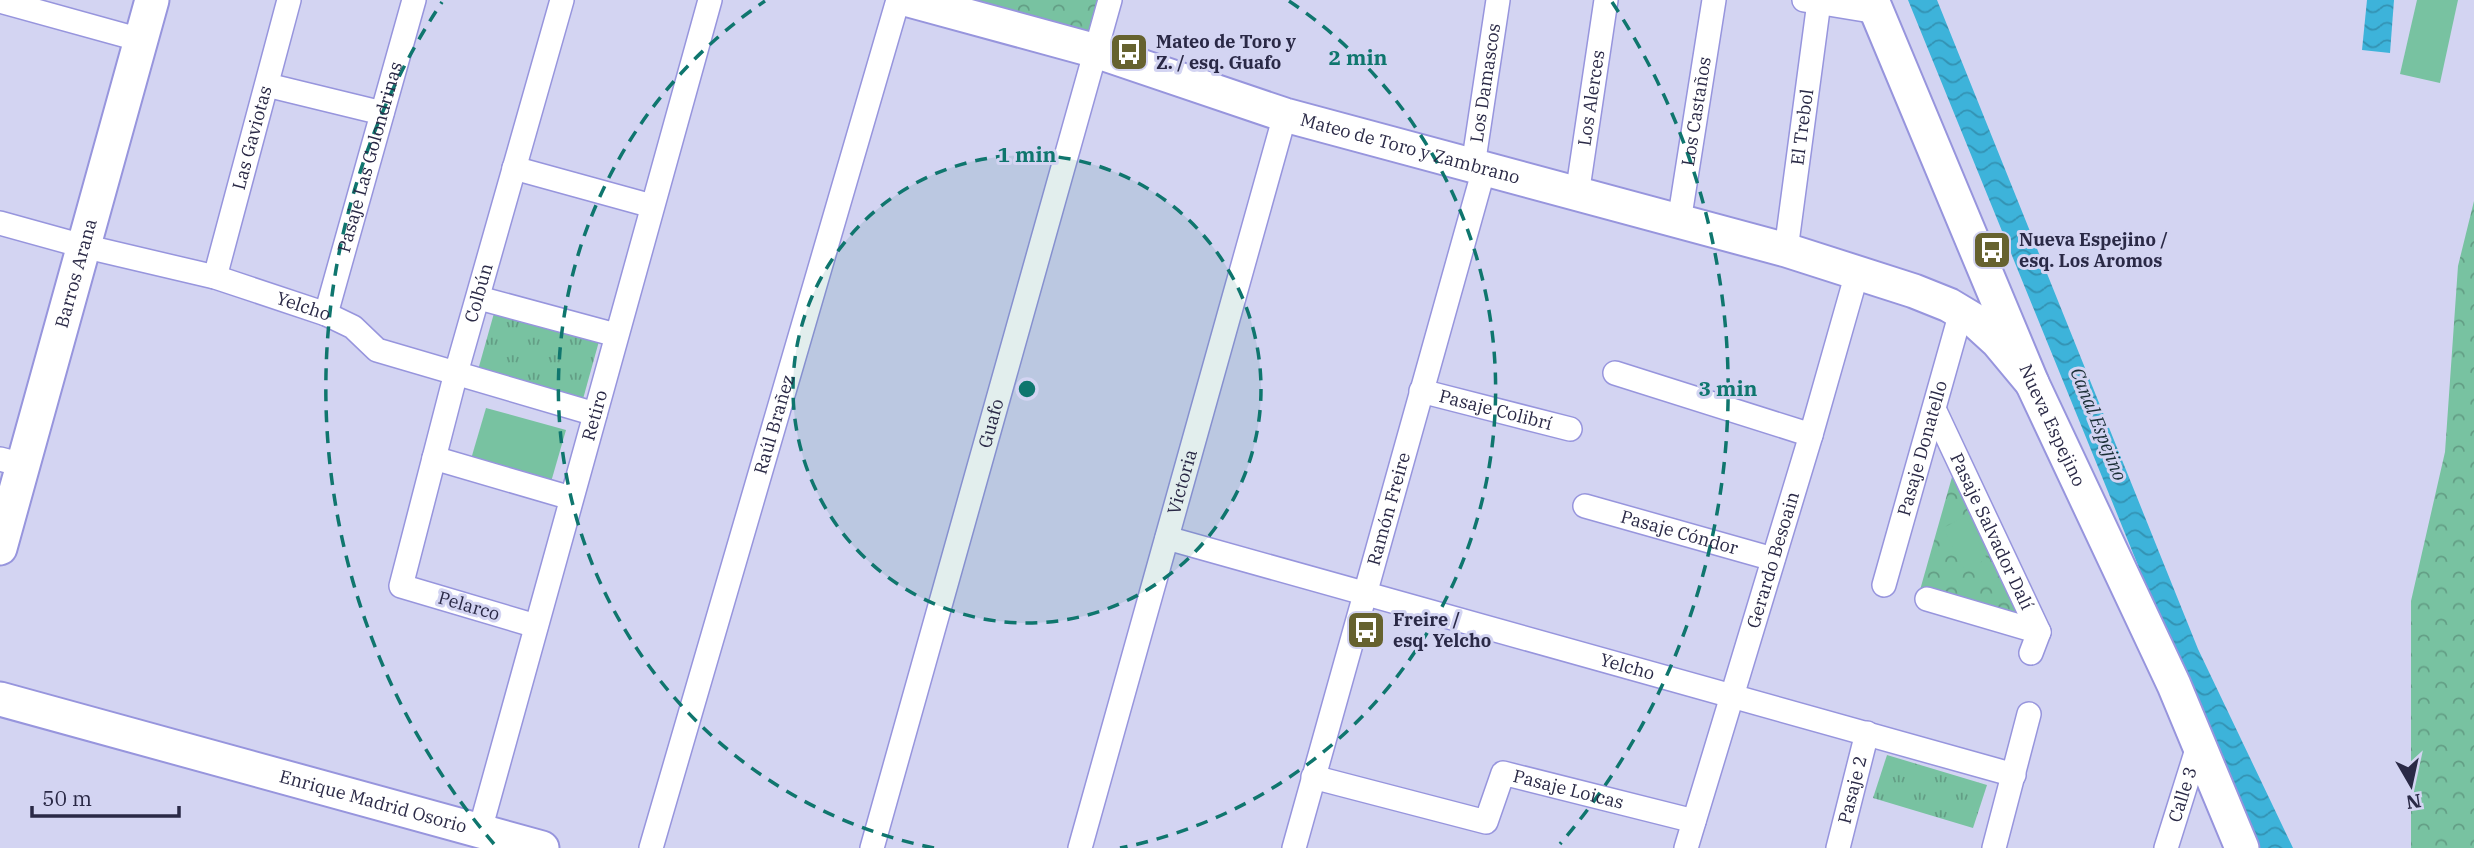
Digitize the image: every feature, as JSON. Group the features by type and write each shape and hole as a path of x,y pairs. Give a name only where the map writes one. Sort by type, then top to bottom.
{"street":[{"name":"Barros Arana","path":"0,548 12,462 83,246 152,0"},
{"name":"Las Gaviotas","path":"215,276 289,0"},
{"name":"Pasaje Las Golondrinas","path":"326,314 414,0"},
{"name":"Colbún","path":"401,586 456,373 562,0"},
{"name":"Retiro","path":"480,830 710,0"},
{"name":"Raúl Brañez","path":"651,848 898,0"},
{"name":"Mateo de Toro y Zambrano","path":"909,0 1096,51 1285,115 1786,250 1914,291 1961,312 1997,341 2032,383"},
{"name":"Guafo","path":"872,848 1110,0"},
{"name":"Los Damascos","path":"1478,167 1498,0"},
{"name":"Los Alerces","path":"1577,195 1606,0"},
{"name":"Los Castaños","path":"1679,222 1714,0"},
{"path":"0,1 141,40"},
{"path":"1812,1 1875,6"},
{"name":"El Trebol","path":"1786,250 1812,1"},
{"name":"Nueva Espejino","path":"1875,6 2032,383 2200,743 2242,848"},
{"path":"267,85 382,113"},
{"name":"Victoria","path":"1080,848 1285,115"},
{"path":"514,167 652,206"},
{"name":"Ramón Freire","path":"1294,848 1421,391 1478,167"},
{"name":"Yelcho","path":"0,223 83,246 215,276 326,314 353,327 377,350 595,414"},
{"name":"Gerardo Besoain","path":"1686,848 1811,435 1857,272"},
{"path":"1961,312 1965,305 1984,295 1989,277"},
{"name":"Mateo de Toro y Zambrano","path":"1914,291 1989,277"},
{"path":"479,298 616,335"},
{"name":"Pasaje Donatello","path":"1884,585 1961,312"},
{"path":"1615,373 1811,435"},
{"name":"Pasaje Colibrí","path":"1421,391 1570,429"},
{"name":"Pasaje Salvador Dalí","path":"1927,599 2035,642 1935,411"},
{"path":"434,458 571,498"},
{"name":"Pasaje Cóndor","path":"1584,506 1773,559"},
{"name":"Yelcho","path":"1167,538 2014,775"},
{"name":"Pelarco","path":"401,586 536,626"},
{"name":"Enrique Madrid Osorio","path":"0,699 542,848"},
{"path":"1994,848 2029,714"},
{"name":"Pasaje 2","path":"1838,848 1867,733"},
{"name":"Calle 3","path":"2166,848 2200,743"},
{"name":"Pasaje Loicas","path":"1313,778 1486,822 1503,773 1694,821"}],"green space":[{"path":"940,0 1104,0 1092,37"},
{"path":"2417,0 2458,0 2440,83 2400,74"},
{"path":"2474,201 2474,848 2411,848 2411,601 2445,452 2458,266"},
{"path":"496,306 601,334 583,399 478,370"},
{"path":"486,408 566,430 551,482 471,459"},
{"path":"1954,470 2022,609 2013,617 1920,590"},
{"path":"1966,516 1987,559 1965,570 1943,528"},
{"path":"1887,755 1987,785 1973,828 1873,798"}],"water":[{"name":"Canal Espejino","path":"1908,0 1937,0 2198,649 2293,848 2253,848"},
{"path":"2367,0 2394,0 2390,53 2362,50"}],"place":[{"name":"Mateo de Toro y Z. / esq. Guafo","path":"1129,52"},
{"name":"Nueva Espejino / esq. Los Aromos","path":"1992,250"},
{"name":"Freire / esq. Yelcho","path":"1366,630"}]}
